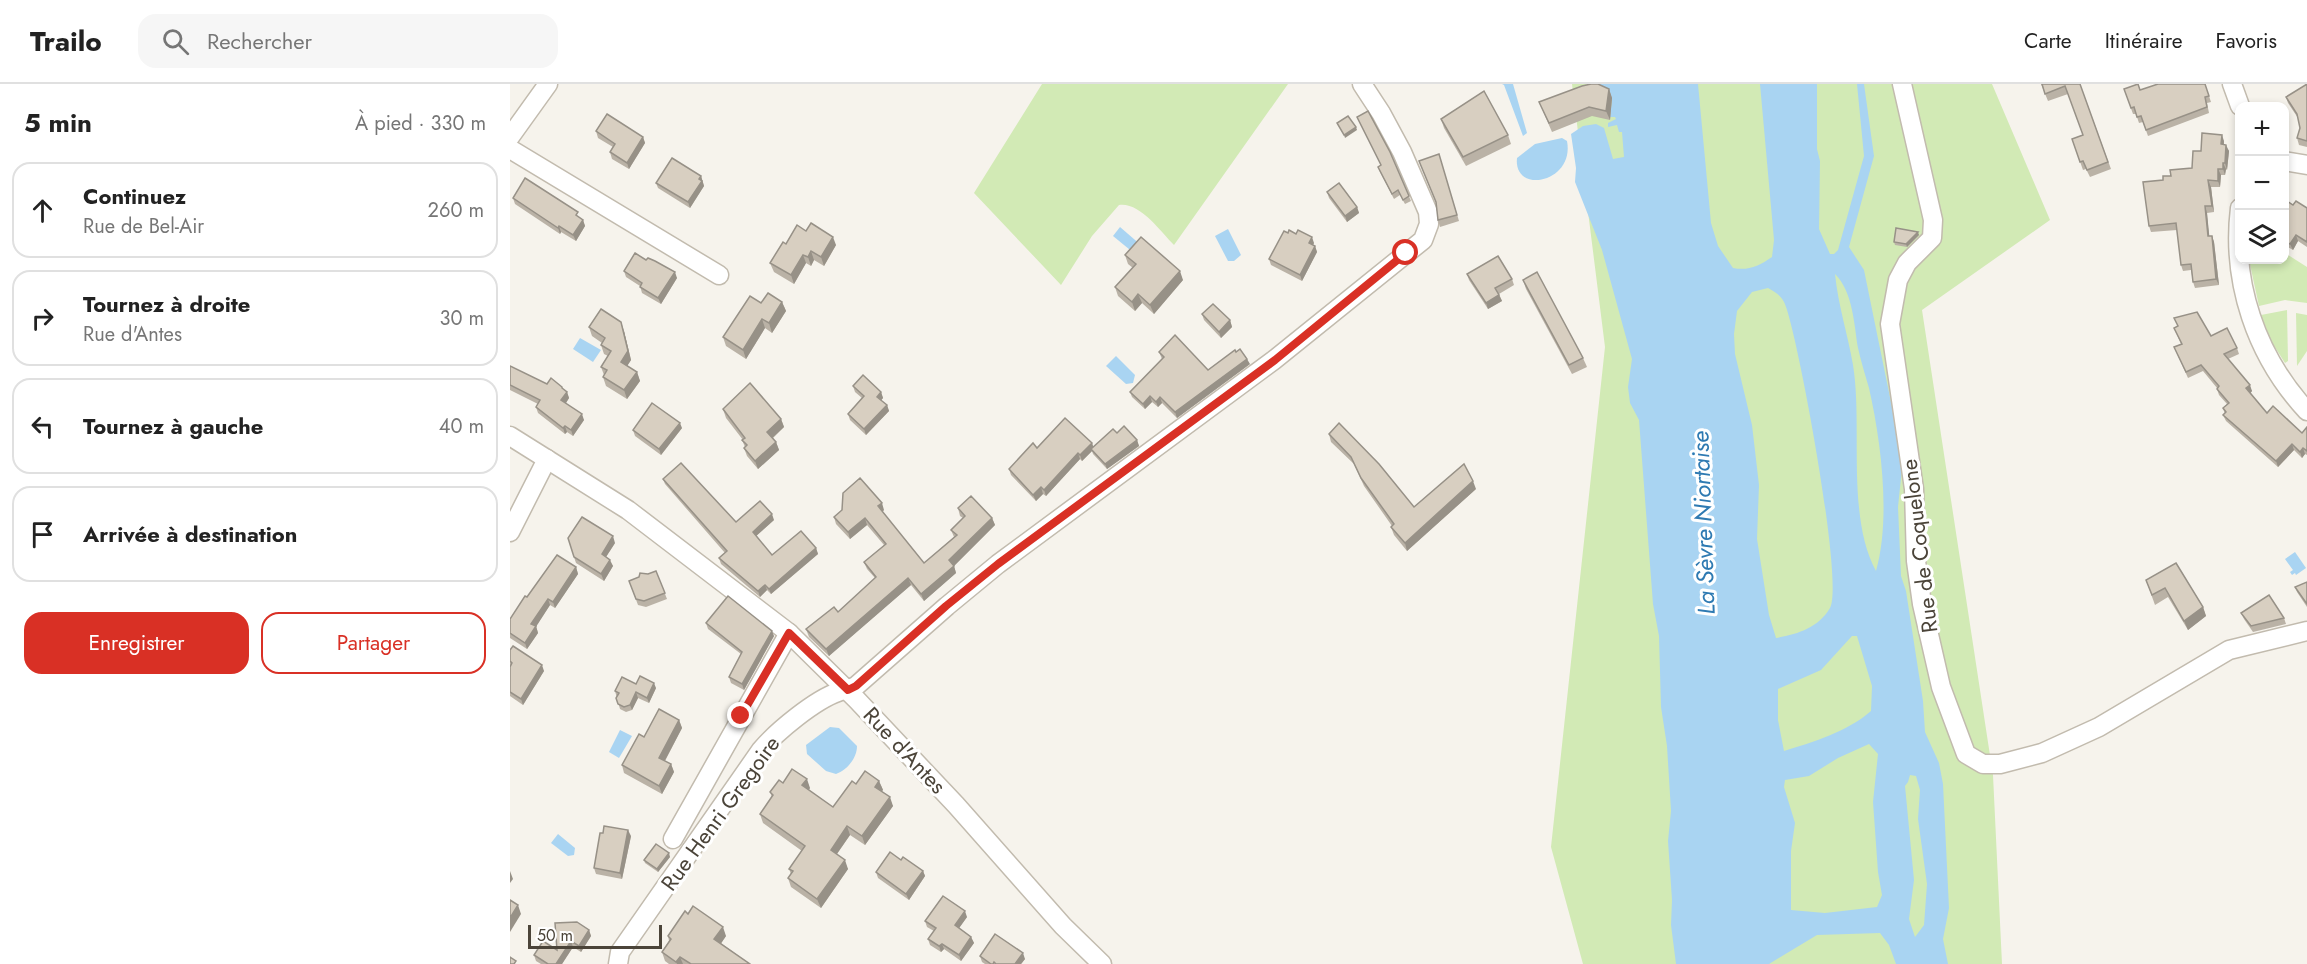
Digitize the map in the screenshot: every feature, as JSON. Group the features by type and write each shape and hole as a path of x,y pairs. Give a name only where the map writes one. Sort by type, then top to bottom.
{"street":[{"path":"510,137 548,84"},
{"name":"Rue Henri Gregoire","path":"618,964 620,952 771,739 823,700 838,692 848,690 870,675 998,564 1275,360 1423,240 1429,224 1428,212 1402,152 1362,84"},
{"name":"Rue de Coquelone","path":"1902,84 1933,220 1932,238 1906,262 1898,280 1890,324 1914,489 1916,561 1922,604 1941,687 1966,754 1983,764 2000,764 2042,753 2099,727 2229,650 2307,631"},
{"path":"2232,84 2239,102"},
{"path":"510,149 719,275"},
{"path":"2289,162 2307,165"},
{"path":"2240,210 2238,250 2242,285 2249,313 2270,361 2307,411"},
{"name":"Rue d'Antes","path":"510,436 628,510 789,633 848,690 956,805 1063,926 1102,964"},
{"path":"510,532 547,459"},
{"path":"673,839 789,633"}],"green space":[{"path":"1042,84 1288,84 1174,245 1142,213 1127,205 1119,205 1092,236 1061,285 974,193"},
{"path":"1572,84 1992,84 2050,220 1922,310 1993,775 2002,964 1583,964 1551,847 1605,347"},
{"path":"2289,256 2307,267 2307,303 2285,300 2259,306 2250,264 2289,264"},
{"path":"2287,310 2288,361 2285,363 2271,341 2261,315"},
{"path":"2296,313 2307,315 2307,351 2297,366"}],"water":[{"path":"1502,84 1513,84 1527,133 1523,136 1504,85"},
{"name":"La Sèvre Niortaise","path":"1599,84 1698,84 1711,223 1718,246 1733,268 1744,269 1758,265 1772,257 1774,240 1760,84 1817,84 1817,149 1820,161 1819,229 1830,254 1834,254 1838,250 1864,156 1857,84 1864,84 1874,156 1849,247 1864,270 1902,468 1898,507 1901,576 1906,591 1923,701 1925,732 1939,763 1943,784 1949,908 1943,939 1948,964 1896,964 1889,945 1880,933 1817,935 1769,964 1676,964 1671,925 1672,900 1668,841 1671,811 1667,746 1661,707 1659,636 1653,604 1639,420 1630,403 1628,387 1632,359 1602,250 1575,182 1576,168 1571,134 1583,126 1596,124 1604,128 1613,159 1624,157 1622,132 1619,132 1617,125 1608,127 1608,123 1616,119 1610,117 1612,99 1600,92","holes":["1835,274 1841,281 1849,299 1877,432 1884,504 1876,571 1867,549 1861,524 1858,498 1856,389","1768,288 1779,296 1786,307 1809,411 1831,555 1833,589 1830,608 1820,621 1807,629 1776,638 1769,615 1757,539 1759,485 1752,425 1735,354 1734,334 1737,311 1752,292","1852,636 1857,636 1872,686 1871,711 1841,731 1784,751 1778,720 1778,689 1821,670","1869,744 1878,754 1873,802 1882,895 1877,907 1825,913 1791,910 1791,851 1795,823 1784,787 1785,780 1809,776 1838,758","1910,775 1916,776 1920,790 1918,819 1927,884 1924,925 1915,937 1909,919 1914,880 1905,786"]},
{"path":"1562,138 1567,141 1567,155 1562,167 1554,175 1543,179 1533,180 1524,177 1518,170 1517,158 1535,144"},
{"path":"1120,227 1142,246 1135,254 1113,236"},
{"path":"1228,229 1241,255 1234,261 1228,261 1215,236"},
{"path":"580,338 601,350 593,362 573,349"},
{"path":"1116,356 1135,375 1133,383 1126,384 1106,366"},
{"path":"2295,552 2306,568 2292,575 2290,572 2293,570 2285,559"},
{"path":"830,727 839,728 857,746 851,763 836,774 826,771 807,754 806,745"},
{"path":"620,730 632,736 619,758 609,752"},
{"path":"558,834 575,848 574,855 568,856 551,843"}],"building":[{"path":"1591,84 1598,84 1609,89 1606,111 1589,107 1549,123 1539,102"},
{"path":"2042,84 2080,84 2108,162 2087,170 2083,161 2080,162 2072,139 2083,135 2065,86 2045,94"},
{"path":"2138,84 2140,90 2158,84 2205,84 2209,96 2205,97 2207,107 2146,130 2141,116 2137,117 2134,107 2131,108 2124,89"},
{"path":"2307,84 2307,141 2297,138 2300,128 2297,114 2286,97"},
{"path":"1484,91 1508,135 1463,157 1441,119"},
{"path":"1368,111 1390,152 1409,196 1403,200 1398,190 1392,194 1378,167 1381,165 1357,117"},
{"path":"607,114 643,137 627,163 610,152 615,144 596,131"},
{"path":"1348,116 1356,127 1344,135 1337,123"},
{"path":"2202,133 2222,135 2221,144 2226,145 2225,163 2223,163 2223,169 2218,169 2218,181 2208,180 2212,206 2205,206 2208,236 2212,236 2216,279 2193,282 2191,264 2181,265 2176,223 2149,226 2143,182 2163,180 2163,176 2171,176 2170,170 2192,168 2193,151 2201,151"},
{"path":"1439,154 1457,215 1438,220 1436,202 1419,161"},
{"path":"672,158 701,176 699,179 702,181 688,202 656,183"},
{"path":"525,178 578,212 576,215 583,220 573,235 559,226 558,228 513,198"},
{"path":"1339,183 1357,207 1345,216 1327,192"},
{"path":"2296,201 2307,208 2307,242 2296,235 2290,244 2289,202 2293,205"},
{"path":"811,223 833,237 821,257 811,251 808,257 803,255 791,275 770,263 783,242 786,244 797,225 806,231"},
{"path":"1896,228 1918,232 1906,244 1894,242"},
{"path":"1289,230 1296,234 1298,230 1312,237 1309,243 1315,246 1300,275 1269,259 1284,231 1288,233"},
{"path":"1141,237 1180,271 1150,305 1138,294 1132,302 1115,287 1136,264 1125,255"},
{"path":"635,253 675,272 658,298 640,287 642,283 624,271"},
{"path":"1498,256 1512,279 1495,288 1499,295 1486,303 1467,274"},
{"path":"1537,272 1583,358 1569,365 1523,280"},
{"path":"768,293 782,302 769,323 762,319 743,350 723,337 750,296 761,303"},
{"path":"1213,304 1230,320 1219,332 1202,314"},
{"path":"601,309 621,322 628,351 621,362 637,372 624,390 603,377 607,370 601,367 611,351 601,345 605,338 589,327"},
{"path":"2197,312 2211,336 2227,328 2237,348 2224,354 2250,385 2246,388 2267,413 2273,406 2302,433 2307,427 2307,451 2303,448 2300,452 2292,444 2276,461 2223,415 2226,412 2223,408 2229,403 2217,389 2219,386 2201,365 2186,372 2174,347 2182,344 2174,328 2178,326 2174,318"},
{"path":"1175,335 1208,370 1235,350 1236,352 1240,349 1247,359 1175,412 1160,397 1156,402 1150,396 1143,404 1130,392 1164,357 1159,352"},
{"path":"510,366 547,384 551,378 567,392 561,400 582,414 571,430 565,426 563,428 536,407 540,400 510,385"},
{"path":"863,375 881,392 877,397 887,405 864,429 848,414 864,396 853,386"},
{"path":"750,383 781,419 767,432 776,442 755,461 744,448 747,445 742,440 745,438 723,409"},
{"path":"652,403 680,423 659,449 633,430"},
{"path":"1065,418 1092,443 1080,455 1078,453 1044,490 1041,487 1033,495 1009,469 1033,443 1037,448"},
{"path":"1339,423 1379,464 1414,507 1464,464 1473,481 1405,543 1391,527 1394,524 1361,478 1351,457 1329,434"},
{"path":"1124,426 1137,440 1105,464 1091,449 1113,429 1117,433"},
{"path":"681,463 736,522 760,501 772,514 753,532 772,555 801,531 816,548 769,589 765,585 758,591 719,558 727,551 663,479"},
{"path":"860,478 882,503 878,506 924,563 957,535 951,530 965,516 958,508 971,496 992,518 949,560 954,566 921,594 908,578 826,649 806,629 834,607 838,612 876,577 864,562 886,544 865,518 848,532 834,517 842,510 843,493"},
{"path":"582,517 613,536 602,554 610,560 601,574 574,557 568,538"},
{"path":"557,555 576,567 553,602 548,599 531,624 536,626 525,643 510,633 510,619"},
{"path":"2176,563 2203,607 2184,621 2165,588 2152,595 2146,580"},
{"path":"656,571 665,593 644,601 636,599 629,581 639,577 640,573 648,574"},
{"path":"2307,582 2307,604 2295,587"},
{"path":"2269,595 2284,618 2251,626 2241,613"},
{"path":"728,596 772,631 742,684 729,677 742,652 706,623"},
{"path":"513,646 542,665 521,699 510,692 512,663 510,650"},
{"path":"640,676 654,683 647,698 636,692 630,705 624,707 618,704 616,698 619,693 615,691 622,677 636,684"},
{"path":"659,709 679,720 659,758 671,764 659,786 622,765 639,734 644,737"},
{"path":"792,769 807,779 802,785 833,807 852,781 856,784 865,771 879,781 875,787 890,797 862,836 847,826 831,850 845,860 817,899 788,878 793,871 789,869 805,846 760,814 773,795 770,792 779,780 783,783"},
{"path":"604,826 628,830 620,873 594,868 600,833 603,833"},
{"path":"656,844 669,853 657,869 644,860"},
{"path":"890,852 901,860 903,857 923,871 906,894 876,872"},
{"path":"943,896 965,911 955,925 971,937 959,955 942,944 939,946 928,939 936,928 925,921"},
{"path":"510,900 518,905 510,918"},
{"path":"693,906 723,927 714,939 750,964 691,964 680,957 676,962 662,952 671,939 668,936 685,911 688,914"},
{"path":"577,922 589,930 579,946 571,941 556,964 548,964 534,955 543,941 557,950 555,923"},
{"path":"995,934 1023,953 1015,964 996,964 994,962 991,964 980,956"},
{"path":"510,957 516,961 514,964 510,964"}],"route":[{"path":"741,716 789,633 848,690 856,686 946,606 998,564 1275,360 1406,253"}]}
